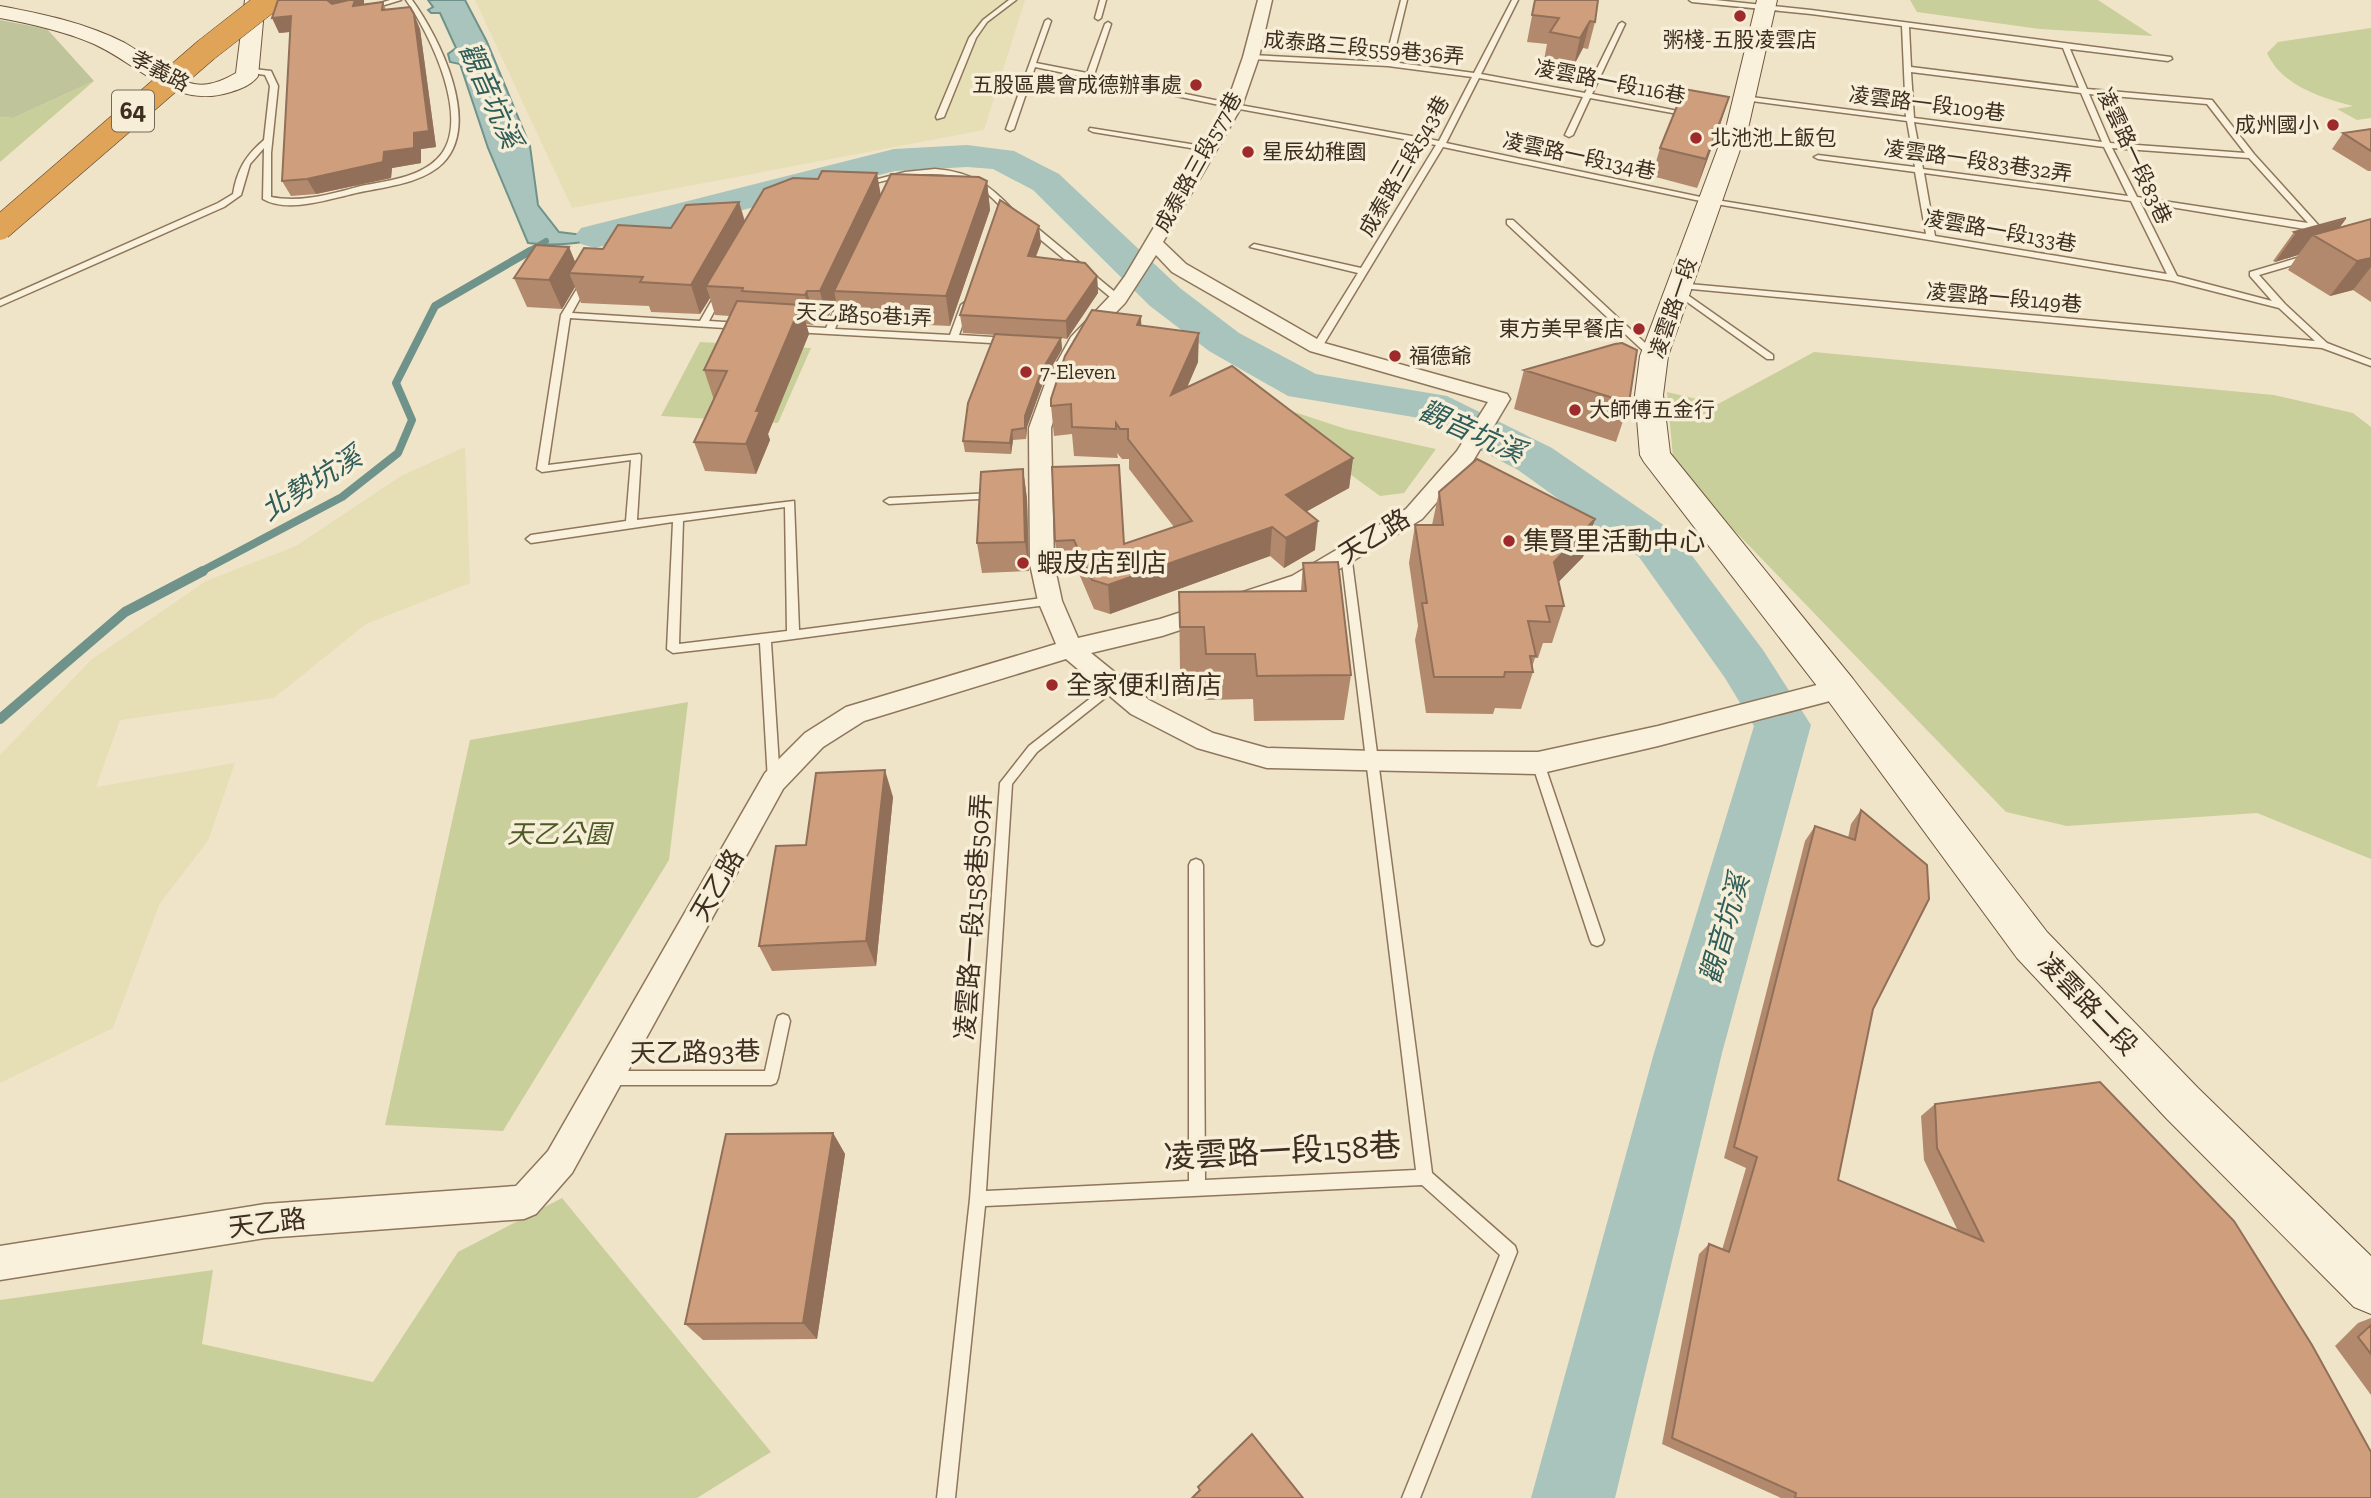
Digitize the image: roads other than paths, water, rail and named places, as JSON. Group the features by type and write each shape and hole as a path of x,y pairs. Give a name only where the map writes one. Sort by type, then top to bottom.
{"highway":[{"name":"64","path":"129,86 236,0"},
{"name":"64","path":"0,228 206,50 270,0"}],"street":[{"path":"248,70 254,0"},
{"name":"成泰路三段577巷","path":"1118,299 1135,276 1234,106 1251,57 1265,0"},
{"name":"凌雲路一段","path":"1766,3 1710,201 1680,289 1643,359 1655,455 1824,692"},
{"name":"孝義路","path":"0,12 61,23 130,54 184,89 203,91 229,87 247,76 248,70"},
{"path":"1153,243 1179,268 1317,346"},
{"path":"1118,299 1070,345 1040,428 1036,494 1042,564 1050,601 1070,649 1140,707 1206,741 1267,758 1538,763 1658,736 1824,692"},
{"name":"天乙路","path":"0,1263 265,1222 524,1202 560,1162 774,781 814,740 855,714 1070,649 1161,627 1300,582 1414,514 1465,456 1507,397 1317,346"},
{"name":"凌雲路二段","path":"1824,692 2032,945 2182,1103 2371,1290"}],"lane":[{"path":"355,11 398,0"},
{"path":"248,70 268,73 274,86 268,141 267,199 286,204 310,202 414,176 439,162 454,144 455,120 450,88 426,25 409,0"},
{"path":"940,117 973,38 985,21 1013,0"},
{"path":"1098,18 1103,0"},
{"path":"1388,64 1404,0"},
{"name":"成泰路三段543巷","path":"1317,346 1441,144 1514,0"},
{"name":"凌雲路一段83巷","path":"1692,0 1766,3 1905,26 2168,59"},
{"path":"1010,129 1048,21"},
{"path":"1090,76 1108,24"},
{"path":"1569,135 1622,24"},
{"path":"1905,26 1910,119 1931,237"},
{"name":"凌雲路一段83巷","path":"2066,48 2107,145 2173,278"},
{"name":"成泰路三段559巷36弄","path":"1251,57 1388,64 1476,75"},
{"path":"1032,65 1234,106"},
{"path":"1907,69 2084,91 2209,102 2251,156"},
{"name":"凌雲路一段116巷","path":"1476,75 1697,116"},
{"name":"凌雲路一段134巷","path":"1234,106 1441,144 1710,201"},
{"name":"凌雲路一段109巷","path":"1735,114 1910,119 2107,145"},
{"path":"1093,130 1209,149"},
{"path":"0,303 237,195 239,180 248,157 268,141"},
{"path":"2107,145 2251,156"},
{"name":"凌雲路一段83巷32弄","path":"1818,157 2133,199 2318,231 2251,156"},
{"path":"897,185 902,173"},
{"path":"848,187 902,173 943,173 975,181 1118,299"},
{"name":"凌雲路一段133巷","path":"1710,201 2173,278 2282,306"},
{"path":"996,214 1000,202"},
{"path":"1510,222 1643,359"},
{"path":"1254,247 1363,271"},
{"path":"2323,254 2253,274 2282,306 2324,345 2371,363"},
{"path":"592,271 565,315 542,469 636,456 631,524"},
{"path":"829,331 852,282"},
{"path":"703,323 722,289"},
{"path":"1680,289 1770,357"},
{"name":"凌雲路一段149巷","path":"1680,289 2324,345"},
{"path":"954,338 967,300"},
{"path":"565,315 754,326"},
{"name":"天乙路50巷1弄","path":"779,328 1016,342"},
{"path":"888,500 1004,495"},
{"path":"531,538 790,503 793,635"},
{"path":"678,520 673,649 1050,601"},
{"name":"凌雲路一段158巷","path":"978,1199 1425,1177 1346,554"},
{"path":"765,638 774,781"},
{"name":"凌雲路一段158巷50弄","path":"946,1498 978,1199 1006,783 1033,749 1114,686"},
{"path":"1538,763 1597,940"},
{"path":"1196,865 1197,1188"},
{"name":"天乙路93巷","path":"607,1078 771,1078 783,1021"},
{"path":"1411,1498 1509,1252 1425,1177"}],"water":[{"path":"428,0 465,0 487,42 530,146 538,205 559,232 583,235 666,215 678,220 584,242 528,243 488,148 460,64 450,62 448,54 456,48 440,13 431,13 428,10 433,7"}],"waterway":[{"name":"觀音坑溪","path":"595,236 894,160 967,156 1001,159 1046,182 1165,297 1224,342 1304,386 1431,406 1535,459 1657,545 1744,664 1783,725 1688,1053 1573,1498"},
{"name":"北勢坑溪","path":"527,252 546,241"},
{"name":"北勢坑溪","path":"200,572 342,497 398,453 412,420 396,383 435,306 530,251"},
{"name":"北勢坑溪","path":"0,719 125,612 203,571"}],"place":[{"name":"粥棧-五股凌雲店","path":"1740,16"},
{"name":"五股區農會成德辦事處","path":"1196,85"},
{"name":"成州國小","path":"2333,125"},
{"name":"北池池上飯包","path":"1696,138"},
{"name":"星辰幼稚園","path":"1248,152"},
{"name":"東方美早餐店","path":"1639,329"},
{"name":"福德爺","path":"1395,356"},
{"name":"7-Eleven","path":"1026,372"},
{"name":"大師傅五金行","path":"1575,410"},
{"name":"集賢里活動中心","path":"1509,541"},
{"name":"蝦皮店到店","path":"1023,563"},
{"name":"全家便利商店","path":"1052,685"}],"park label":[{"name":"天乙公園","path":"559,834"}]}
